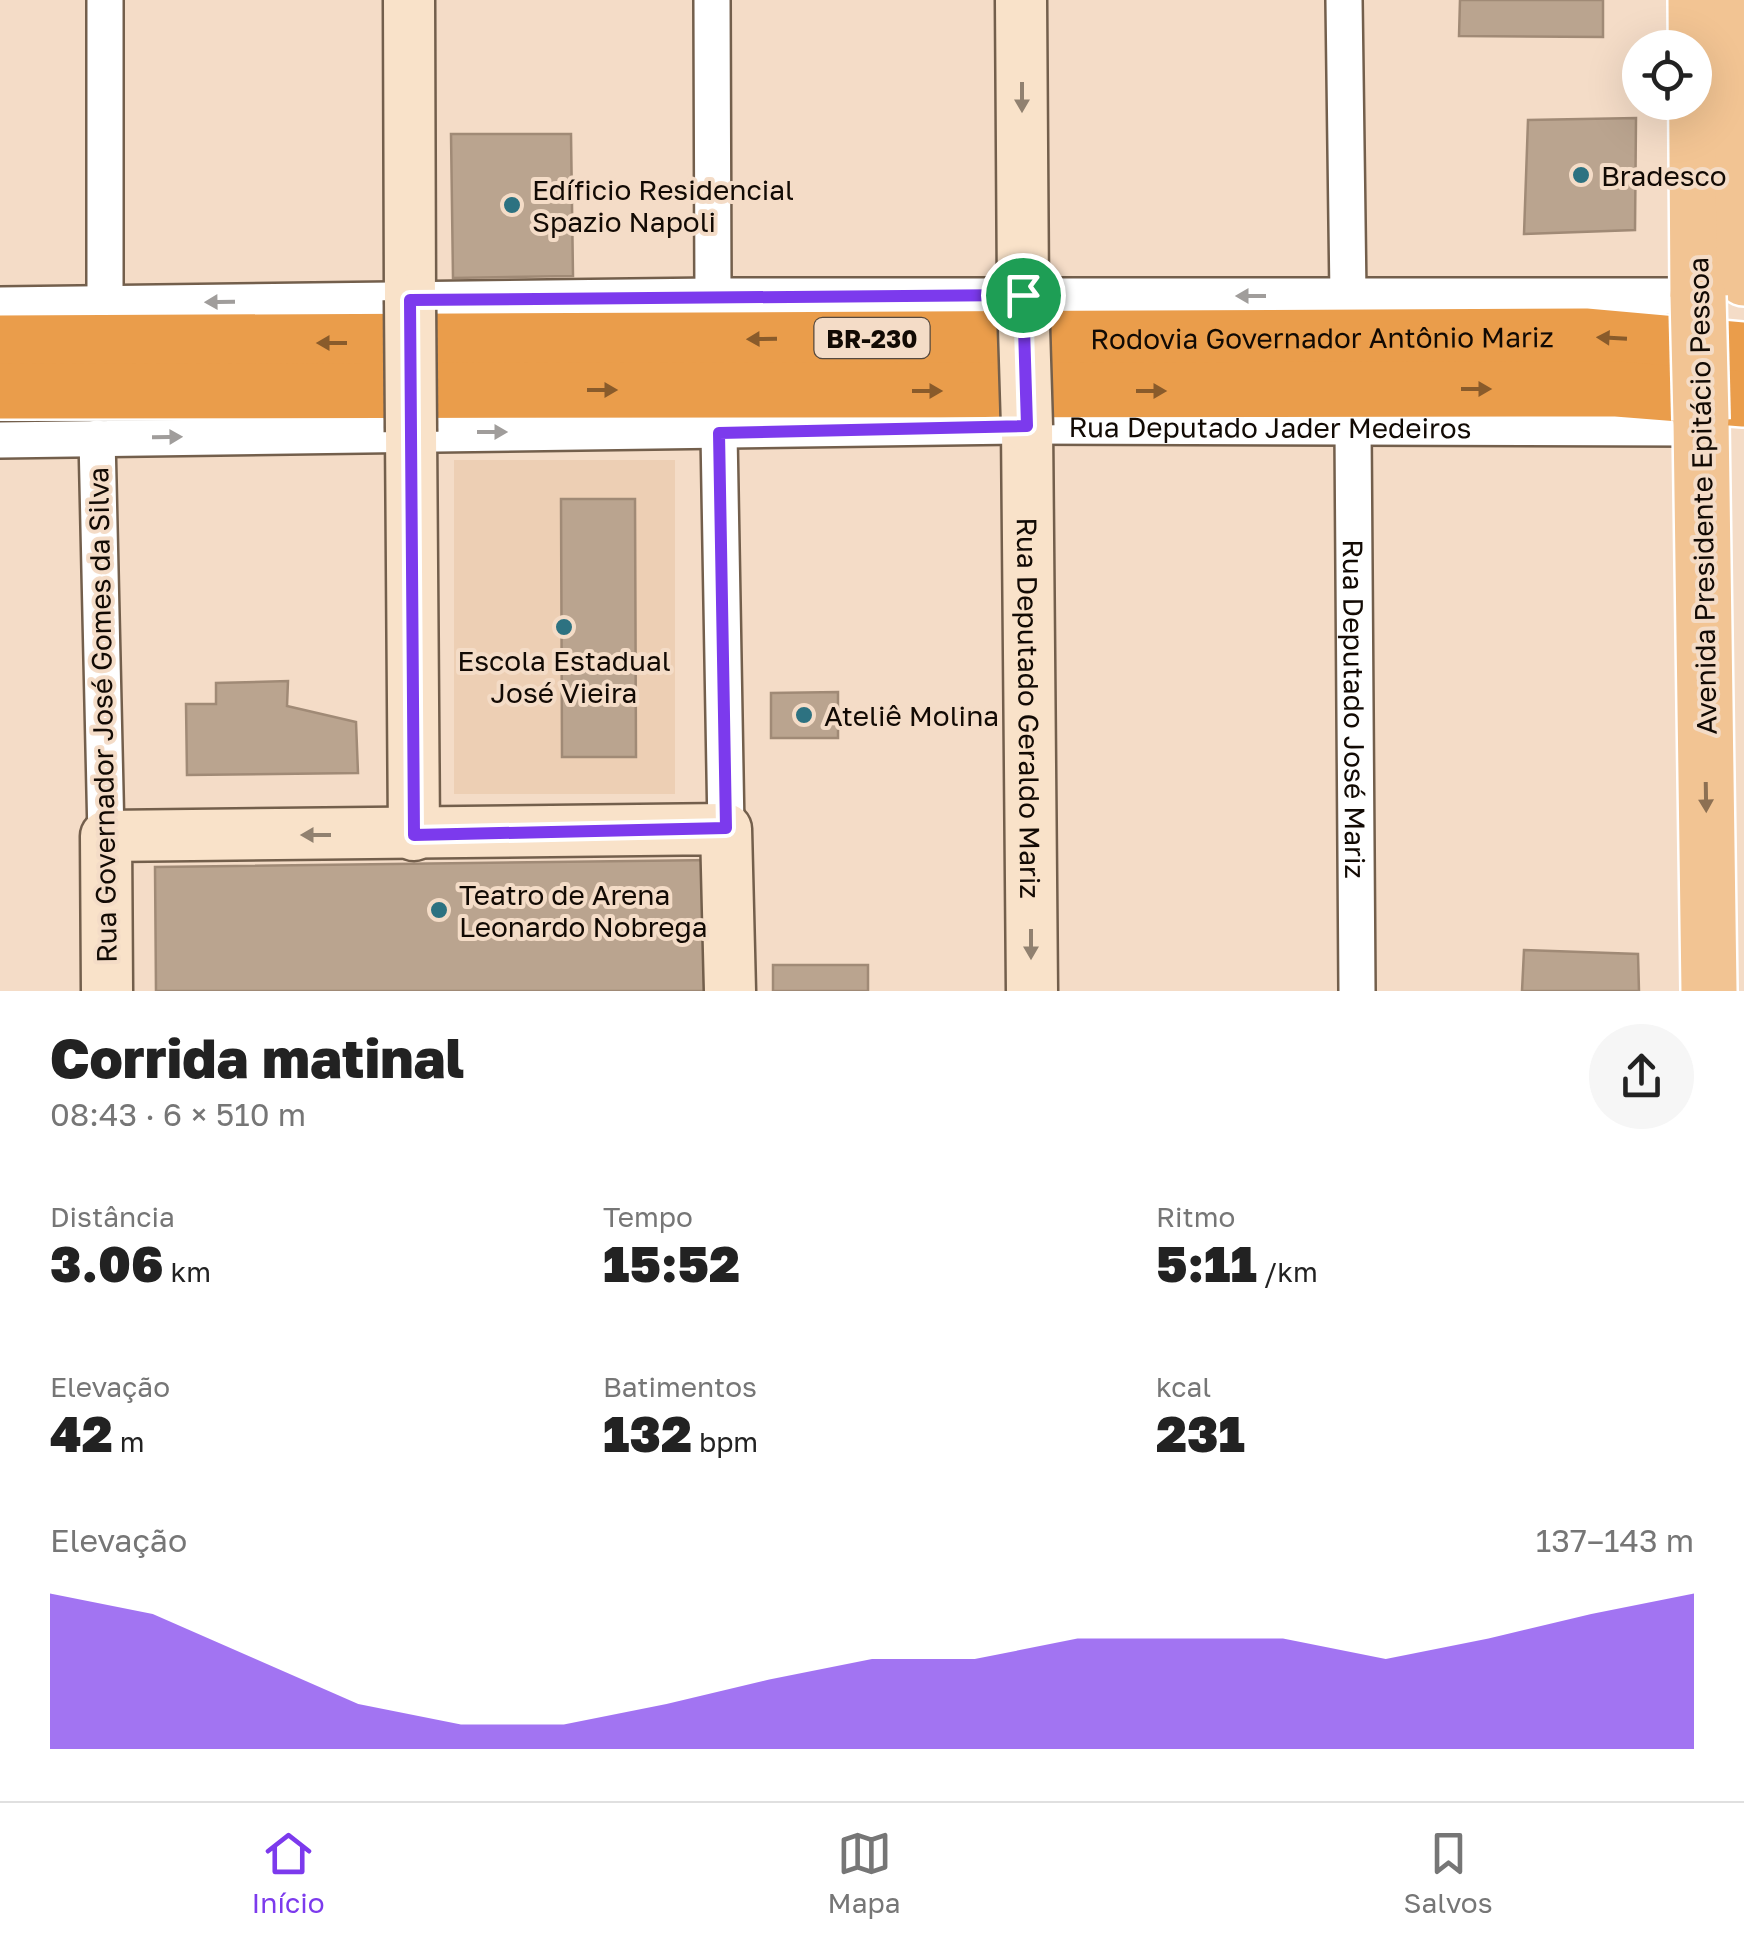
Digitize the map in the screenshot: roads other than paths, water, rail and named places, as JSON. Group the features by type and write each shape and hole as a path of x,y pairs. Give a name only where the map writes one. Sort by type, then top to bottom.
{"highway":[{"name":"Rodovia Governador Antônio Mariz","path":"0,343 1526,336 1693,342 1744,350"},
{"name":"Rodovia Governador Antônio Mariz","path":"0,390 1616,389 1715,416"}],"main road":[{"name":"Avenida Presidente Epitácio Pessoa","path":"1696,0 1721,287 1715,416 1709,991"},
{"name":"Avenida Presidente Epitácio Pessoa","path":"1721,287 1743,222 1742,0"}],"street":[{"path":"105,303 106,0"},
{"path":"409,0 414,835"},
{"path":"712,0 713,296"},
{"name":"Rua Deputado Geraldo Mariz","path":"1021,0 1032,991"},
{"path":"1344,0 1348,296"},
{"path":"0,305 713,296 1348,296 1721,287"},
{"name":"Rua Deputado Jader Medeiros","path":"0,440 1027,426 1353,429 1715,416"},
{"name":"Rua Deputado José Mariz","path":"1353,429 1358,991"},
{"path":"719,433 730,991"},
{"name":"Rua Governador José Gomes da Silva","path":"97,438 106,991"},
{"path":"106,836 726,828"}],"place":[{"name":"Bradesco","path":"1581,175"},
{"name":"Edíficio Residencial Spazio Napoli","path":"512,205"},
{"name":"Escola Estadual José Vieira","path":"564,627"},
{"name":"Ateliê Molina","path":"804,715"},
{"name":"Teatro de Arena Leonardo Nobrega","path":"439,910"}]}
